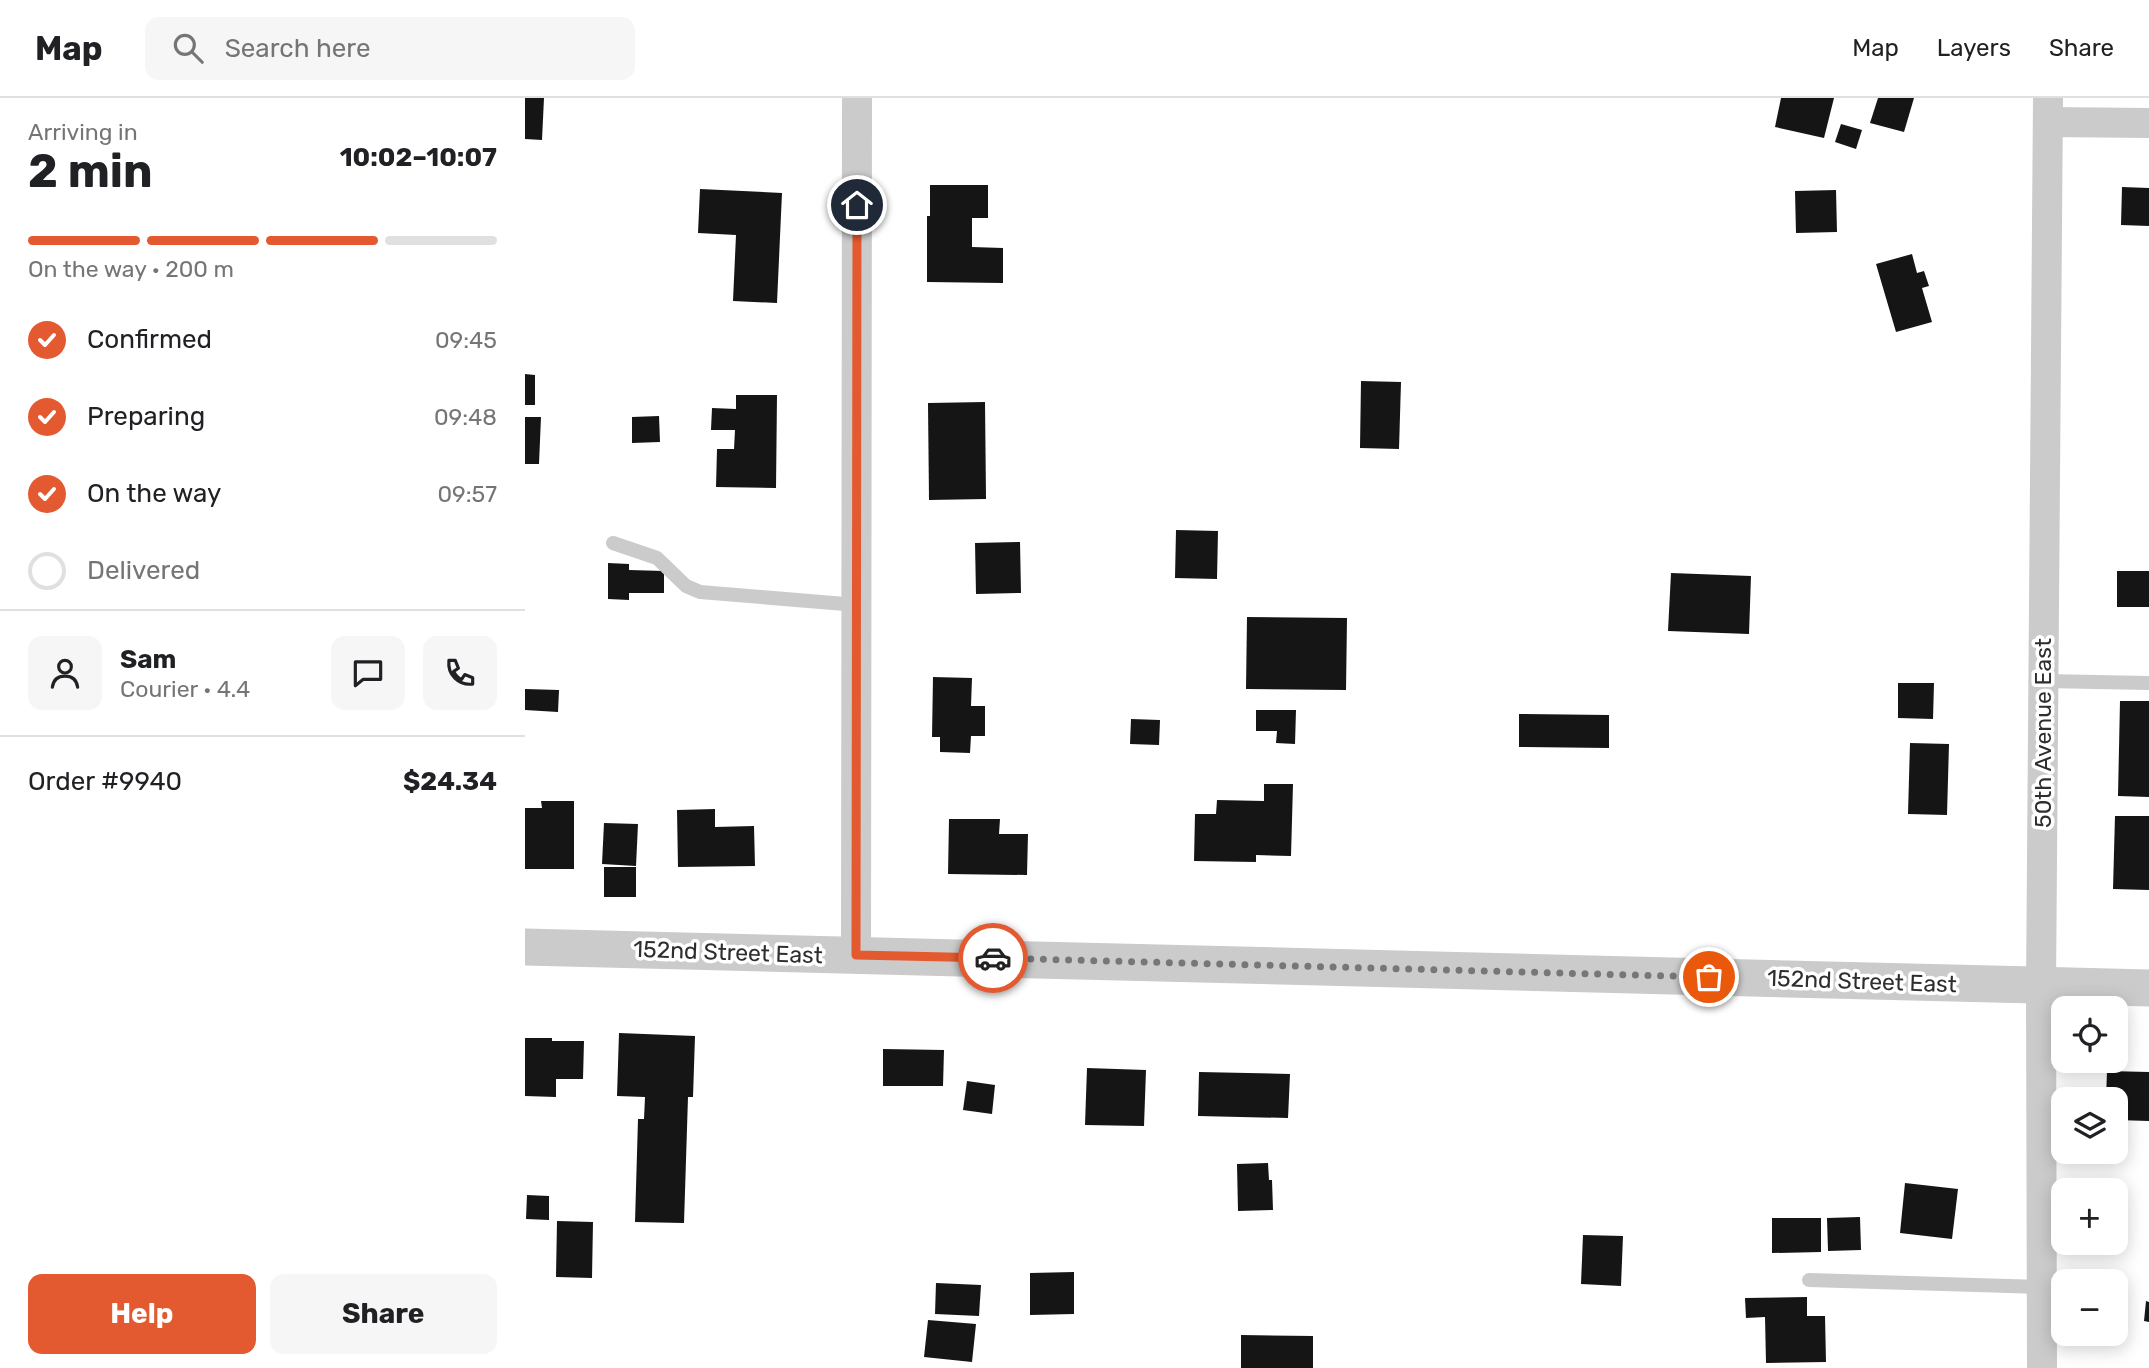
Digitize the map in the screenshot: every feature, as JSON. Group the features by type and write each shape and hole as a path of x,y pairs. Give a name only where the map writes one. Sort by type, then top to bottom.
{"street":[{"path":"856,955 857,98"},
{"path":"2048,110 2149,123"},
{"name":"50th Avenue East","path":"2042,1368 2041,986 2048,110"},
{"name":"152nd Street East","path":"525,947 2149,988"}],"lane":[{"path":"613,544 657,558 686,586 700,592 856,605"},
{"path":"2044,681 2149,683"},
{"path":"1809,1280 2042,1287"}],"building":[{"path":"525,98 544,98 542,140 525,139"},
{"path":"1781,98 1834,98 1824,138 1775,127"},
{"path":"1878,98 1914,98 1904,132 1870,123"},
{"path":"1841,124 1862,130 1856,149 1835,142"},
{"path":"930,185 988,185 988,218 972,218 972,247 1003,248 1003,283 927,282"},
{"path":"2122,187 2149,188 2149,226 2121,225"},
{"path":"700,189 782,193 777,303 733,301 736,235 698,233"},
{"path":"1836,190 1837,232 1796,233 1795,191"},
{"path":"1912,254 1917,273 1924,271 1929,286 1922,288 1932,322 1896,332 1876,264"},
{"path":"525,374 535,375 535,405 525,405"},
{"path":"1361,381 1401,382 1399,449 1360,448"},
{"path":"736,395 777,395 776,488 716,487 717,449 734,449 735,430 711,430 712,408 736,409"},
{"path":"985,402 986,499 929,500 928,403"},
{"path":"659,416 660,442 632,443 632,417"},
{"path":"525,417 541,417 539,464 525,464"},
{"path":"1176,530 1218,531 1217,579 1175,578"},
{"path":"1020,542 1021,593 976,594 975,543"},
{"path":"608,563 629,564 629,570 664,571 664,593 629,593 629,600 608,599"},
{"path":"2117,571 2149,571 2149,607 2117,607"},
{"path":"1671,573 1751,576 1749,634 1668,631"},
{"path":"1247,617 1347,618 1346,690 1246,689"},
{"path":"933,677 972,678 971,706 985,706 985,736 971,736 970,753 940,752 940,737 932,737"},
{"path":"1898,683 1934,683 1933,719 1898,718"},
{"path":"525,689 559,690 558,712 525,710"},
{"path":"2120,701 2149,701 2149,797 2118,796"},
{"path":"1256,710 1296,710 1295,744 1276,743 1277,731 1256,731"},
{"path":"1519,714 1609,715 1609,748 1519,747"},
{"path":"1131,719 1160,720 1159,745 1130,744"},
{"path":"1910,743 1949,744 1947,815 1908,814"},
{"path":"1264,784 1293,784 1291,856 1256,855 1256,862 1194,861 1195,814 1216,814 1217,800 1264,801"},
{"path":"541,801 574,801 574,869 525,869 525,808 542,808"},
{"path":"715,809 715,827 754,826 755,866 678,867 677,810"},
{"path":"2115,816 2149,816 2149,890 2113,889"},
{"path":"949,819 1000,819 999,834 1028,834 1027,875 948,874"},
{"path":"604,823 638,824 636,866 602,864"},
{"path":"604,867 636,867 636,897 604,897"},
{"path":"619,1033 695,1036 693,1097 688,1097 684,1223 635,1222 638,1119 644,1119 645,1097 617,1096"},
{"path":"525,1038 584,1041 583,1079 556,1079 556,1097 525,1096"},
{"path":"883,1049 944,1050 943,1086 883,1086"},
{"path":"1087,1068 1146,1070 1144,1126 1085,1125"},
{"path":"1199,1072 1290,1074 1288,1118 1198,1116"},
{"path":"2149,1072 2149,1121 2128,1120 2128,1087 2106,1087 2107,1073"},
{"path":"967,1081 995,1085 992,1114 963,1110"},
{"path":"1268,1163 1269,1180 1272,1180 1273,1210 1238,1211 1237,1164"},
{"path":"1905,1183 1958,1189 1952,1239 1900,1233"},
{"path":"527,1195 549,1196 549,1220 526,1219"},
{"path":"1860,1217 1861,1250 1828,1251 1827,1218"},
{"path":"1772,1218 1821,1218 1821,1252 1772,1253"},
{"path":"557,1221 593,1222 592,1278 556,1277"},
{"path":"1583,1235 1623,1236 1621,1286 1581,1284"},
{"path":"1074,1272 1074,1314 1030,1315 1030,1273"},
{"path":"936,1283 981,1285 979,1316 935,1314"},
{"path":"1807,1297 1807,1316 1825,1316 1826,1362 1766,1363 1765,1317 1746,1318 1745,1298"},
{"path":"2146,1301 2149,1302 2149,1322 2144,1321"},
{"path":"928,1320 976,1324 972,1362 924,1357"},
{"path":"1241,1335 1313,1336 1313,1368 1241,1368"}],"way so far":[{"path":"993,958 1709,977"}],"route":[{"path":"857,205 856,955 993,958"}]}
